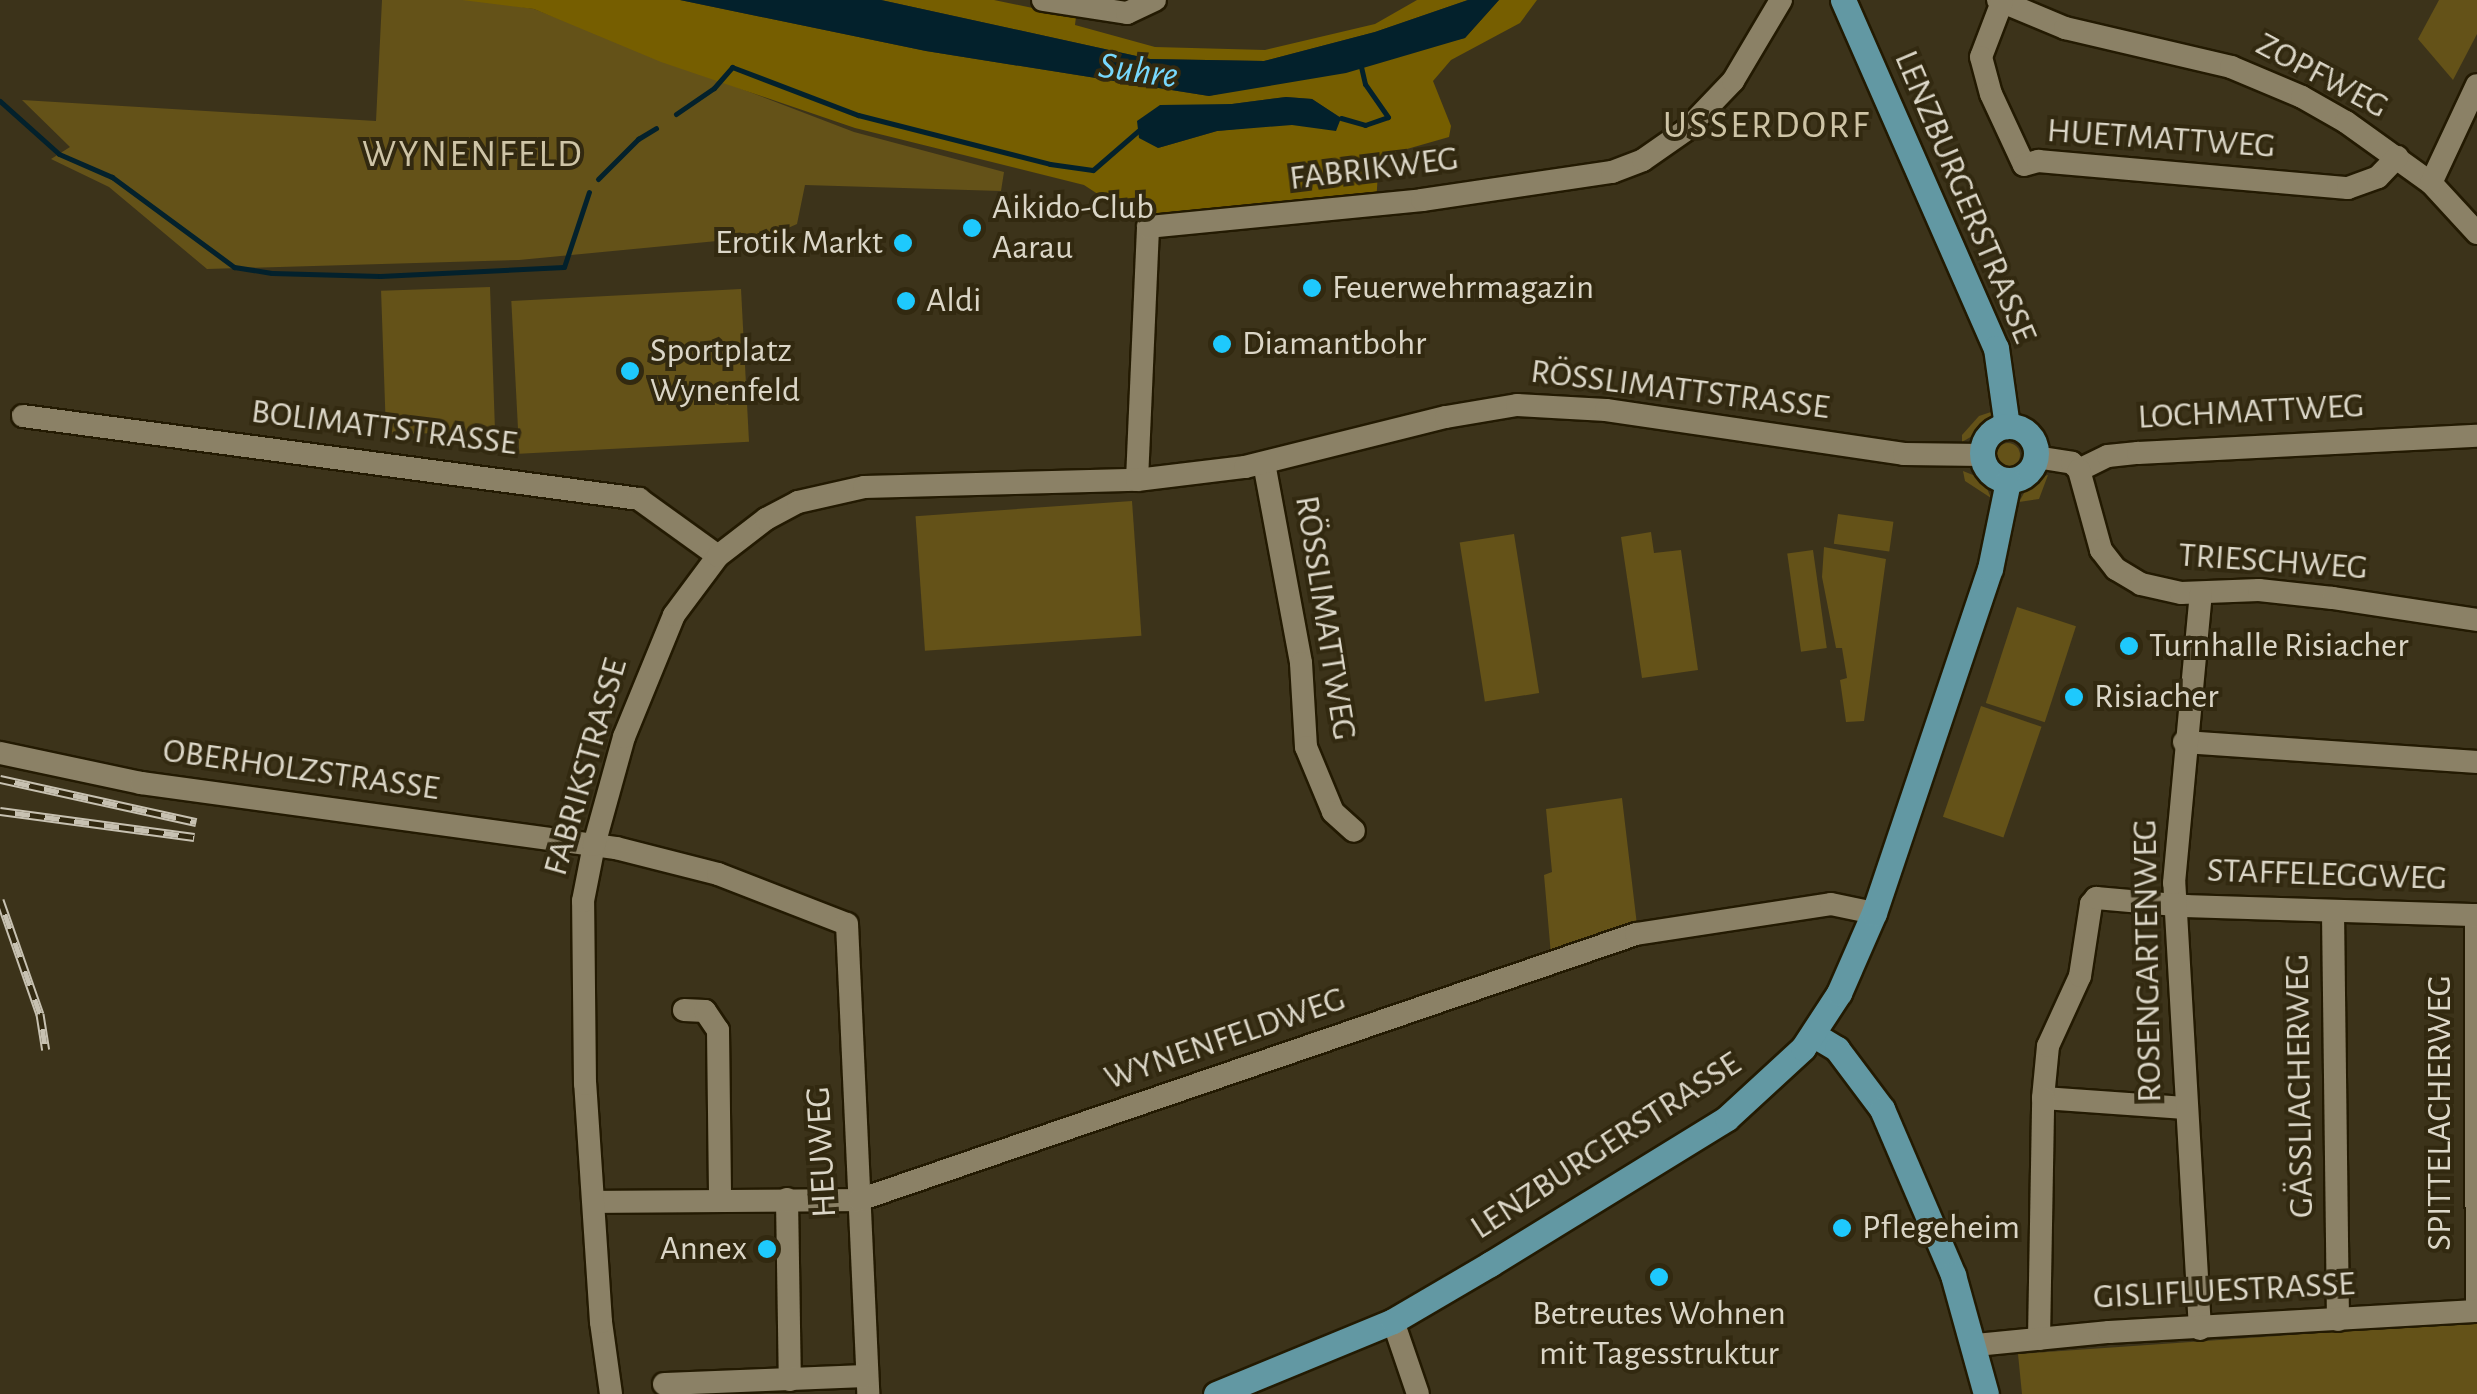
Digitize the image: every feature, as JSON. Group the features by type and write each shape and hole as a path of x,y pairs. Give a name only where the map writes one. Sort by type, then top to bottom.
{"main road":[{"name":"LENZBURGERSTRASSE","path":"1843,0 1996,348 2007,426"},
{"path":"2007,426 2029,434 2036,457 2024,476 2008,481 1990,473 1982,456 1986,438 2007,426"},
{"name":"LENZBURGERSTRASSE","path":"1216,1394 1392,1321 1721,1122 1777,1076 1814,1034 1843,986 1874,913 1985,586 2008,481"},
{"path":"1814,1034 1850,1062 1882,1109 1953,1275 1976,1345 1986,1394"}],"street":[{"path":"1043,0 1127,13 1155,0"},
{"name":"FABRIKWEG","path":"1137,480 1148,228 1422,200 1612,172 1644,160 1686,130 1734,81 1781,0"},
{"name":"ZOPFWEG","path":"2000,1 2065,28 2199,57 2246,72 2331,113 2431,182 2477,232"},
{"name":"HUETMATTWEG","path":"2000,1 1982,57 1991,94 2024,165 2038,161 2348,188 2378,177 2397,157"},
{"path":"2431,182 2477,86"},
{"name":"RÖSSLIMATTSTRASSE","path":"1137,480 1264,463 1446,417 1517,405 1606,410 1904,454 1982,456"},
{"name":"BOLIMATTSTRASSE","path":"23,416 639,499 718,556"},
{"name":"LOCHMATTWEG","path":"2079,470 2108,456 2138,453 2477,436"},
{"path":"2036,457 2072,463 2079,470"},
{"name":"RÖSSLIMATTWEG","path":"1264,463 1301,663 1306,747 1333,812 1354,831"},
{"name":"TRIESCHWEG","path":"2079,470 2094,534 2116,570 2152,587 2201,593 2259,590 2477,620"},
{"name":"FABRIKSTRASSE","path":"612,1394 601,1322 582,1001 584,901 594,845 649,670 674,615 718,556 766,519 833,490 1137,480"},
{"name":"ROSENGARTENWEG","path":"2200,1328 2175,905 2184,742 2201,593"},
{"path":"2184,742 2477,762"},
{"name":"OBERHOLZSTRASSE","path":"0,753 141,783 594,845 718,874 847,924"},
{"name":"STAFFELEGGWEG","path":"2039,1339 2043,1098 2048,1046 2080,976 2091,904 2102,896 2175,905 2476,915"},
{"name":"WYNENFELDWEG","path":"594,1202 860,1200 1636,934 1830,904 1874,913"},
{"name":"GÄSSLIACHERWEG","path":"2333,912 2338,1320"},
{"name":"SPITTELACHERWEG","path":"2476,915 2477,1312"},
{"name":"HEUWEG","path":"664,1384 790,1380 867,1385 847,924"},
{"path":"684,1010 705,1011 718,1030 720,1199"},
{"path":"2043,1098 2185,1108"},
{"name":"HEUWEG","path":"787,1199 790,1380"},
{"name":"GISLIFLUESTRASSE","path":"1976,1345 2477,1312"},
{"path":"1392,1321 1418,1394"}],"shaded area":[{"path":"382,0 478,0 534,9 854,132 1004,172 1001,191 805,185 797,224 770,236 519,260 207,269 109,187 51,159 70,147 22,100 376,121"},
{"path":"462,0 680,0 926,51 1209,96 1465,38 1499,0 1537,0 1520,23 1451,60 1433,81 1451,126 1449,137 1379,157 1376,204 1148,227 1084,185 855,128 661,62 534,9","holes":["1286,97 1312,99 1341,118 1217,131 1158,148 1232,104"]},
{"path":"881,0 994,0 1076,17 1075,25 1155,47 1265,50 1375,24 1417,0 1468,0 1375,32 1264,61 1150,59"},
{"path":"2439,0 2477,0 2477,34 2453,80 2418,39"},
{"path":"490,287 495,431 386,435 381,291"},
{"name":"Sportplatz Wynenfeld","path":"741,289 749,442 519,454 511,301"},
{"path":"1994,411 1986,428 1962,442 1962,435 1979,416"},
{"path":"2008,443 2017,446 2017,464 2008,467 1999,464 1996,455 1999,446"},
{"path":"1963,471 1983,479 1991,498 1965,481"},
{"path":"2048,475 2039,499 2019,502 2032,479"},
{"path":"1132,501 1141,636 925,651 916,516"},
{"path":"1838,514 1893,522 1889,552 1834,544"},
{"path":"1651,532 1654,553 1681,550 1698,670 1642,678 1621,537"},
{"path":"1514,534 1539,693 1485,702 1460,543"},
{"path":"1824,547 1886,559 1864,721 1846,722 1840,680 1847,678 1842,648 1836,648 1822,577"},
{"path":"1813,550 1827,648 1801,652 1787,554"},
{"path":"2017,607 2076,626 2045,722 1986,703"},
{"path":"1981,706 2042,727 2003,837 1943,817"},
{"path":"1622,798 1637,925 1551,955 1544,875 1552,872 1546,809"},
{"path":"2477,1322 2477,1394 2022,1394 2018,1354"}],"water":[{"name":"Suhre","path":"680,0 881,0 1150,59 1264,61 1375,32 1468,0 1499,0 1465,38 1346,73 1209,96 926,51"},
{"path":"1286,97 1312,99 1341,118 1336,131 1292,125 1217,131 1158,148 1139,138 1137,121 1160,105 1232,104"}],"waterway":[{"path":"676,114 714,88 732,67 858,115 1050,164 1093,170 1138,131"},
{"path":"1341,118 1365,125 1388,117 1365,84 1361,67"},
{"path":"0,101 59,154 112,177 234,267 272,273 380,276 564,267 589,192"},
{"path":"598,179 638,139 656,128"}],"railway":[{"path":"0,779 196,822"},
{"path":"0,811 194,837"},
{"path":"0,900 40,1014 46,1050"}],"place":[{"name":"Aikido-Club Aarau","path":"972,228"},
{"name":"Erotik Markt","path":"903,243"},
{"name":"Feuerwehrmagazin","path":"1312,288"},
{"name":"Aldi","path":"906,301"},
{"name":"Diamantbohr","path":"1222,344"},
{"name":"Sportplatz Wynenfeld","path":"630,371"},
{"name":"Turnhalle Risiacher","path":"2129,646"},
{"name":"Risiacher","path":"2074,697"},
{"name":"Pflegeheim","path":"1842,1228"},
{"name":"Annex","path":"767,1249"},
{"name":"Betreutes Wohnen mit Tagesstruktur","path":"1659,1277"}],"district":[{"name":"USSERDORF","path":"1767,127"},
{"name":"WYNENFELD","path":"473,156"}]}
